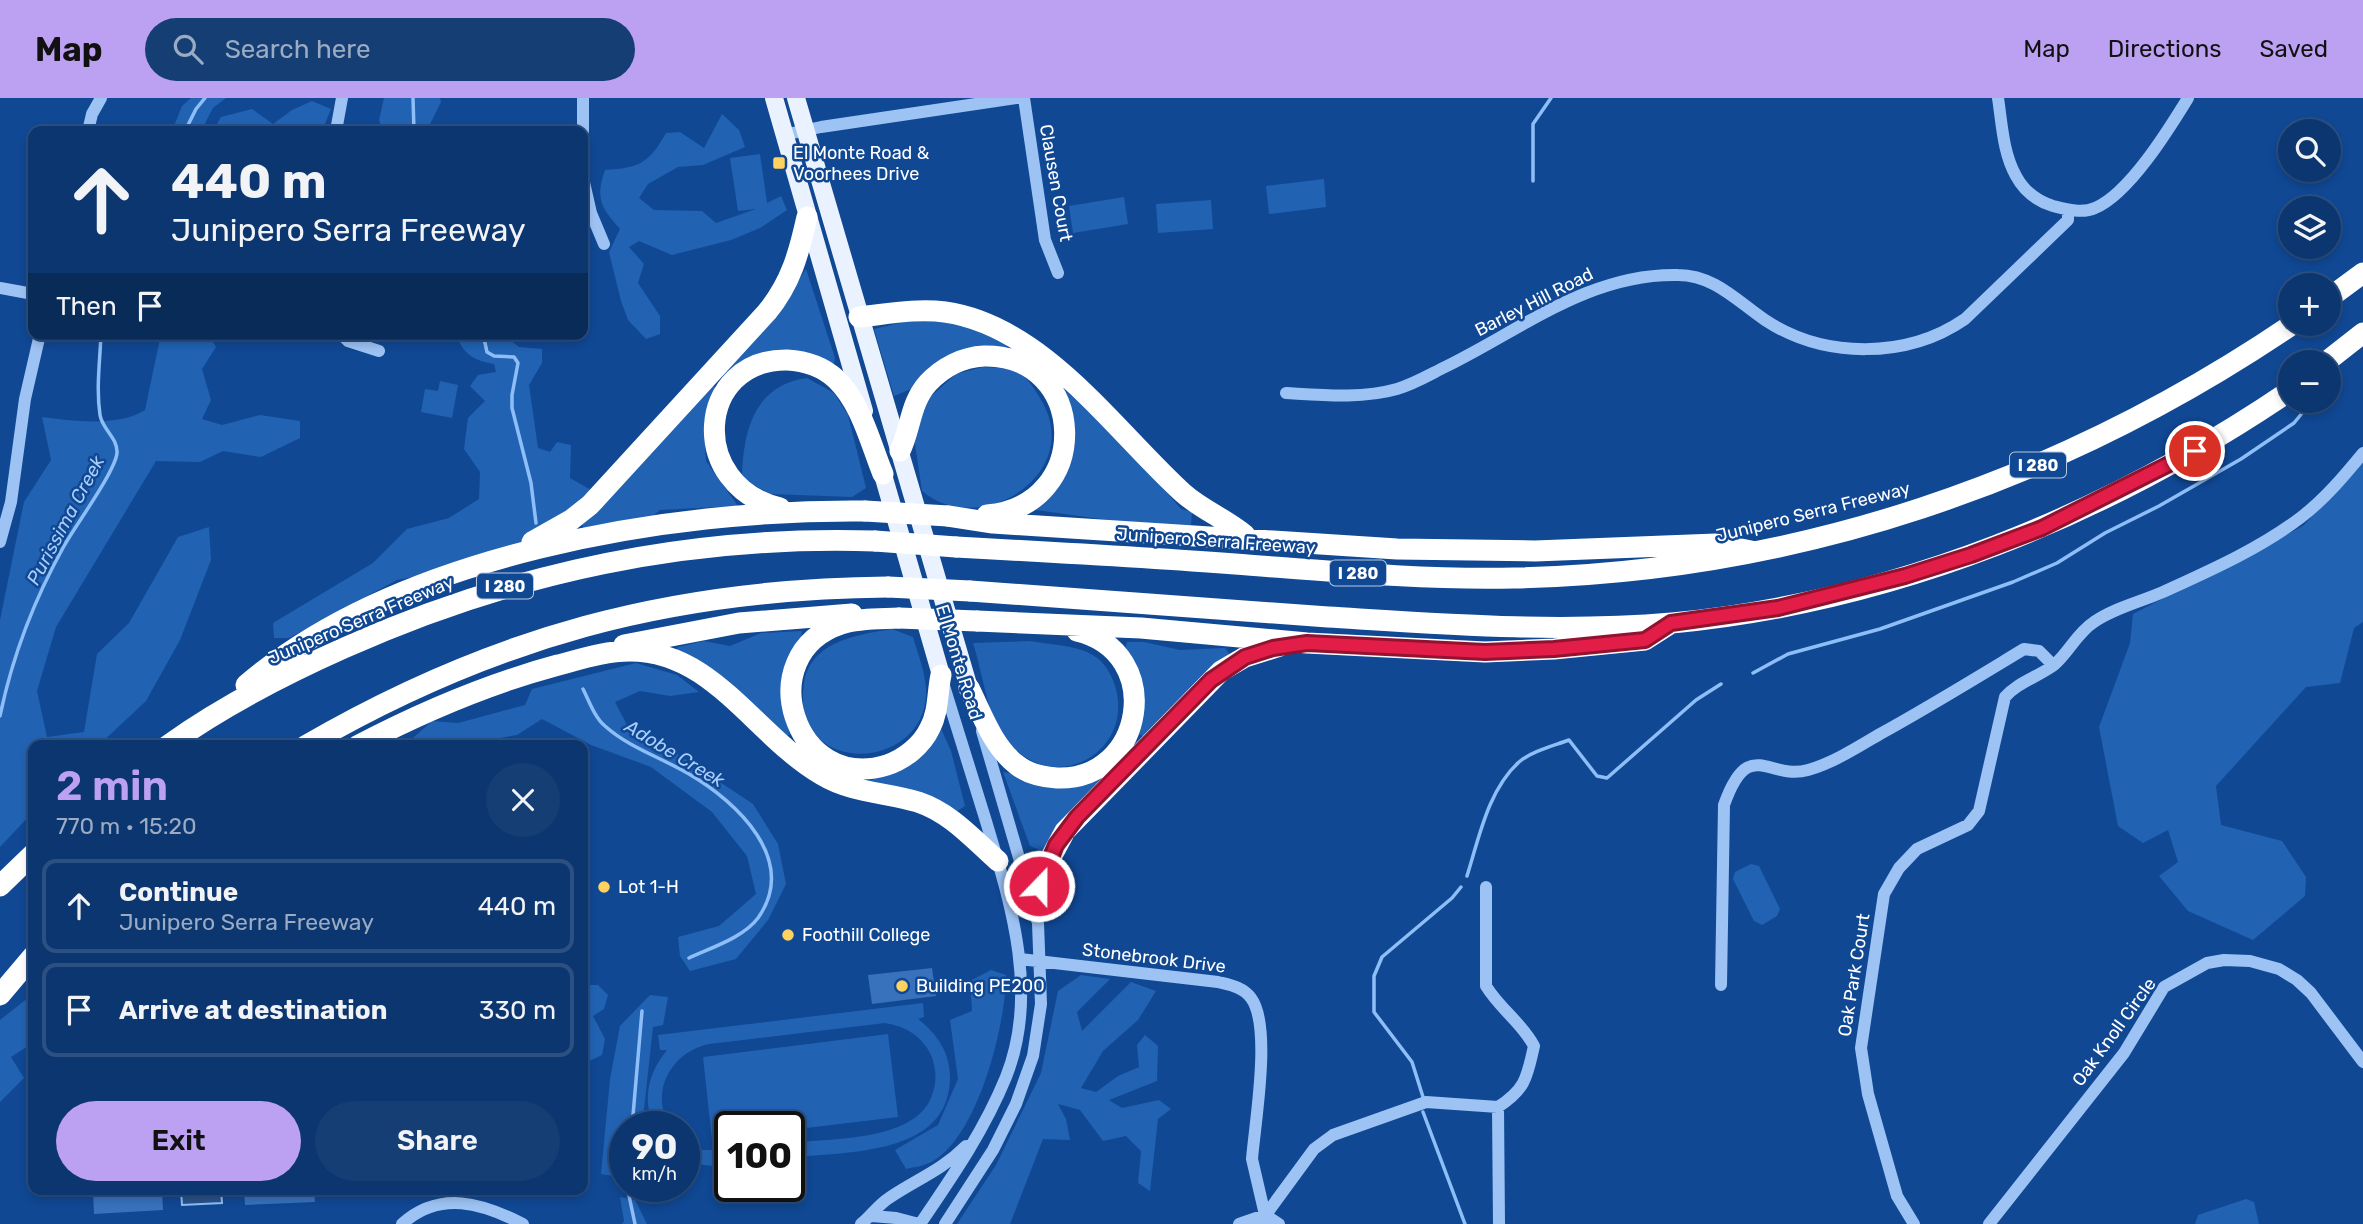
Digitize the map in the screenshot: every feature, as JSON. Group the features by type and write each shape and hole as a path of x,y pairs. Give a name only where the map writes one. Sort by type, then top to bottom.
{"highway":[{"path":"212,713 272,664 313,638 386,601 550,533 571,520 606,490 778,300 793,271 807,217"},
{"path":"2341,289 2363,273"},
{"path":"859,317 915,311 943,312 973,318 1012,336 1057,370 1198,506 1249,539"},
{"path":"2341,350 2363,332"},
{"name":"Junipero Serra Freeway","path":"175,740 212,713 302,667 372,636 507,586 578,568 707,546 820,540 875,541 1444,578 1587,574 1726,559 1882,522 2005,479 2071,451 2197,386 2278,334"},
{"path":"883,474 857,409 836,379 815,365 780,360 755,367 733,383 721,400 715,420 716,450 728,476 746,494 778,508 796,510 948,516 990,515 1012,511 1036,498 1046,489 1060,465 1066,437 1062,412 1051,389 1034,372 1002,358 977,357 950,365 932,379 918,396 900,451"},
{"path":"316,740 396,696 456,668 523,644 588,625 712,599 819,588 887,587 970,591 1503,628 1671,623 1778,608 1905,576 2042,528 2173,464 2278,399"},
{"path":"454,573 591,537 687,521 796,510"},
{"path":"948,516 993,523 1397,549 1494,551 1716,544 1760,552"},
{"path":"369,740 414,717 503,680 628,643 739,623 866,613 899,618"},
{"path":"941,676 935,716 930,728 913,750 901,759 864,769 841,765 820,754 803,735 793,715 790,687 805,649 816,638 840,624 866,619 1141,628 1307,643 1485,652 1542,650 1645,640 1671,623"},
{"path":"969,688 999,746 1017,766 1030,773 1045,777 1074,777 1087,773 1112,757 1126,737 1134,715 1133,683 1121,659 1111,648 1085,633 1023,623"},
{"path":"1033,901 1053,852 1065,831 1211,680 1245,657 1273,648 1307,643"},
{"path":"591,656 629,651 644,652 688,666 714,684 821,774 859,791 904,799 934,809 957,824 998,862"},
{"path":"0,886 28,859"},
{"path":"0,995 28,962"}],"main road":[{"name":"El Monte Road","path":"774,98 941,676"},
{"name":"El Monte Road","path":"796,98 969,688"}],"street":[{"path":"89,126 101,98"},
{"path":"337,126 342,98"},
{"path":"583,98 583,126"},
{"path":"783,135 1016,98"},
{"name":"Clausen Court","path":"1024,98 1045,240 1058,273"},
{"path":"1998,98 2007,156 2016,177 2036,198 2068,210 2094,209 2113,196 2145,162 2188,98"},
{"path":"588,200 604,244"},
{"name":"Barley Hill Road","path":"1286,393 1363,394 1395,390 1485,347 1595,287 1655,275 1681,275 1724,288 1776,327 1822,345 1871,349 1907,344 1948,331 1965,319 2068,220 2068,210"},
{"path":"0,288 28,293"},
{"path":"0,542 11,502 25,399 39,340"},
{"path":"347,340 379,351"},
{"path":"1721,985 1724,806 1731,786 1740,775 1749,768 1762,764 1795,772 1831,761 1933,705 2024,649 2039,651 2053,665 2083,630 2097,620 2240,554 2301,517 2339,481 2363,453"},
{"name":"Oak Park Court","path":"1914,1224 1897,1196 1868,1094 1861,1048 1884,894 1899,868 1917,849 1968,825 1979,811 2005,697 2014,688 2042,674 2053,665"},
{"name":"El Monte Road","path":"920,1224 962,1163 992,1108 1006,1076 1019,1025 1020,959 1015,924 941,676"},
{"name":"El Monte Road","path":"945,1224 1006,1128 1026,1081 1038,1029 1041,961 1038,923 969,688"},
{"path":"1262,1219 1314,1149 1333,1135 1426,1102 1498,1107 1514,1097 1526,1081 1534,1046 1525,1029 1495,1000 1486,986 1486,887"},
{"name":"Stonebrook Drive","path":"1020,959 1218,982 1234,985 1250,996 1262,1027 1252,1159 1262,1219"},
{"name":"Oak Knoll Circle","path":"1989,1224 2124,1053 2164,987 2207,963 2224,960 2250,961 2279,970 2297,980 2311,993 2363,1062"},
{"path":"1498,1107 1499,1224"},
{"path":"861,1224 872,1216 886,1199 932,1175 957,1154 979,1130 992,1108"},
{"path":"402,1224 428,1206 455,1202 486,1208 523,1224"},
{"path":"872,1216 896,1217 920,1224"},
{"path":"1239,1224 1262,1219 1279,1224"}],"shaded area":[{"path":"191,98 226,98 213,108 204,126 174,126 182,106"},
{"path":"384,98 440,98 441,102 429,126 381,126 379,120"},
{"path":"312,101 331,109 324,126 216,126 221,117 252,109 273,124 292,110"},
{"path":"722,114 739,130 745,147 703,165 678,167 648,184 639,198 654,210 702,211 716,223 756,209 738,211 730,158 760,154 767,203 781,196 787,210 760,228 731,240 672,255 639,241 629,247 644,264 638,283 660,316 660,334 646,339 628,320 609,252 620,229 608,215 600,196 605,170 627,168 642,162 654,151 666,133 680,132 704,148"},
{"path":"1324,179 1326,207 1269,214 1266,186"},
{"path":"1124,197 1128,224 1073,233 1069,206"},
{"path":"1211,200 1213,229 1158,233 1156,204"},
{"path":"806,269 835,358 833,369 820,362 726,380 720,374 778,310"},
{"path":"921,318 978,328 1008,344 1005,350 894,396 874,329"},
{"path":"160,340 212,340 216,347 202,369 211,400 202,419 222,425 260,415 300,421 300,438 261,457 223,451 200,462 156,461 56,627 37,691 47,737 84,732 97,654 129,623 178,537 209,527 211,560 180,640 146,701 104,740 28,740 28,817 0,847 0,620 24,502 51,460 42,417 109,421 145,410"},
{"path":"458,340 510,340 519,347 542,349 542,363 529,385 538,448 550,452 557,442 571,445 570,478 591,490 559,524 513,547 464,567 397,580 289,638 274,638 273,623 373,563 407,529 449,518 479,499 480,472 464,449 468,418 485,401 470,386 478,375 496,372 494,364 474,358"},
{"path":"983,367 1011,370 1029,382 1040,398 1051,426 1050,451 1039,473 1020,491 997,503 972,508 946,504 922,491 913,431 928,399 956,374"},
{"path":"1043,370 1131,450 1181,509 1192,512 1191,526 1129,523 1029,509 1063,470"},
{"path":"807,378 834,393 848,415 866,488 852,497 771,494 742,479 749,429 763,401 774,390 789,382"},
{"path":"440,381 458,385 452,418 421,412 425,389 438,391"},
{"path":"711,385 719,389 704,432 706,461 738,506 660,510 642,525 585,534 582,523"},
{"path":"2363,462 2363,622 2354,628 2340,683 2306,687 2216,786 2221,825 2282,841 2306,877 2305,896 2253,940 2188,911 2159,876 2178,862 2168,830 2143,843 2118,826 2099,727 2130,643 2133,614 2303,526"},
{"path":"892,629 913,637 926,689 921,717 907,737 885,749 861,754 837,750 817,737 805,715 804,684 808,670 815,658 837,643"},
{"path":"802,631 783,681 782,704 790,734 784,738 672,657 678,647 704,641 730,646 761,633"},
{"path":"1029,641 1087,652 1101,661 1114,683 1118,706 1115,727 1105,744 1090,757 1072,765 1052,767 1032,761 1013,747 999,731 987,699 973,643"},
{"path":"1127,642 1144,642 1180,650 1225,648 1232,657 1148,739 1135,732 1122,660"},
{"path":"636,663 677,675 699,692 670,696 640,691 615,702 627,725 661,743 753,804 778,844 786,884 768,920 736,959 690,971 680,956 678,937 719,926 756,894 747,856 712,812 651,767 591,745 588,740 582,740 542,719 517,735 488,740 406,740 413,738 432,721 458,723 525,705 532,689"},
{"path":"939,724 951,751 965,806 953,814 856,783 879,778 909,763"},
{"path":"1003,772 1080,783 1106,780 1055,833 1042,851 1030,846"},
{"path":"1751,864 1759,866 1780,909 1777,916 1762,925 1754,921 1733,879 1735,872"},
{"path":"991,970 1006,975 1005,996 995,1049 976,1104 949,1148 930,1163 906,1169 895,1150 938,1125 958,1079 950,1020 972,1011 970,981"},
{"path":"1081,975 1110,979 1077,1012 1082,1031 1131,982 1156,991 1138,1020 1103,1051 1081,1088 1096,1092 1118,1076 1139,1067 1137,1045 1145,1035 1158,1046 1157,1081 1109,1100 1122,1108 1159,1100 1171,1109 1158,1119 1150,1191 1138,1183 1141,1151 1126,1136 1103,1141 1080,1110 1058,1104 1066,1119 1070,1140 1043,1139 1010,1224 957,1224 996,1165 1041,1073 1058,991"},
{"path":"588,985 598,985 608,995 604,1009 593,1016 605,1039 602,1055 588,1062"},
{"path":"650,995 668,997 663,1025 653,1027 644,1111 609,1111 609,1175 601,1174 610,1079 620,1026"},
{"path":"28,998 28,1046 11,1057 24,1078 0,1102 0,1020"},
{"path":"923,1003 924,1017 918,1019 941,1044 948,1060 950,1078 945,1104 932,1123 913,1136 890,1145 805,1157 805,1142 850,1138 893,1129 911,1120 925,1108 933,1092 935,1069 923,1042 912,1033 885,1023 709,1044 684,1055 674,1065 663,1087 664,1111 649,1111 651,1077 667,1050 660,1050 658,1035"},
{"path":"888,1034 898,1117 805,1128 805,1111 714,1111 712,1140 703,1057"},
{"path":"700,1149 714,1150 714,1166 700,1164"},
{"path":"181,1195 221,1195 222,1203 182,1205"},
{"path":"2246,1199 2254,1202 2259,1224 2195,1224 2198,1215"},
{"path":"621,1202 636,1202 647,1224 622,1224 624,1221"}],"building":[{"name":"Building PE200","path":"932,968 936,996 872,1004 868,975"},
{"path":"93,1195 162,1195 163,1210 94,1214"},
{"path":"244,1195 314,1195 315,1202 245,1205"}],"waterway":[{"name":"Purissima Creek","path":"188,126 205,98"},
{"name":"Adobe Creek","path":"413,98 414,126"},
{"path":"1533,181 1533,124 1551,98"},
{"name":"Purissima Creek","path":"0,716 18,650 43,586 115,462 117,448 100,415 98,385 101,340"},
{"name":"Adobe Creek","path":"484,340 487,352 494,356 514,357 518,363 512,408 531,483 536,523"},
{"path":"1753,673 1788,654 1880,629 2013,582 2057,563 2105,533 2241,459 2294,423 2302,413"},
{"path":"1467,876 1492,800 1508,773 1524,758 1569,740 1597,776 1607,778 1696,700 1721,684"},
{"name":"Adobe Creek","path":"583,689 598,719 605,726 635,746 689,774 726,800 757,835 767,854 771,875 769,896 758,918 735,937 689,958"},
{"path":"1423,1097 1412,1062 1374,1012 1374,976 1382,957 1452,898 1461,887"},
{"name":"Adobe Creek","path":"633,1111 642,1011"},
{"path":"1423,1112 1465,1224"},
{"name":"Adobe Creek","path":"630,1202 635,1224"}],"place":[{"name":"El Monte Road & Voorhees Drive","path":"779,163"},
{"name":"Lot 1-H","path":"604,887"},
{"name":"Foothill College","path":"788,935"},
{"name":"Building PE200","path":"902,986"}],"route":[{"path":"1039,886 1056,845 1077,817 1211,680 1221,671 1259,651 1307,643 1485,652 1554,649 1645,640 1671,623 1778,608 1905,576 1971,555 2042,528 2195,451"}]}
